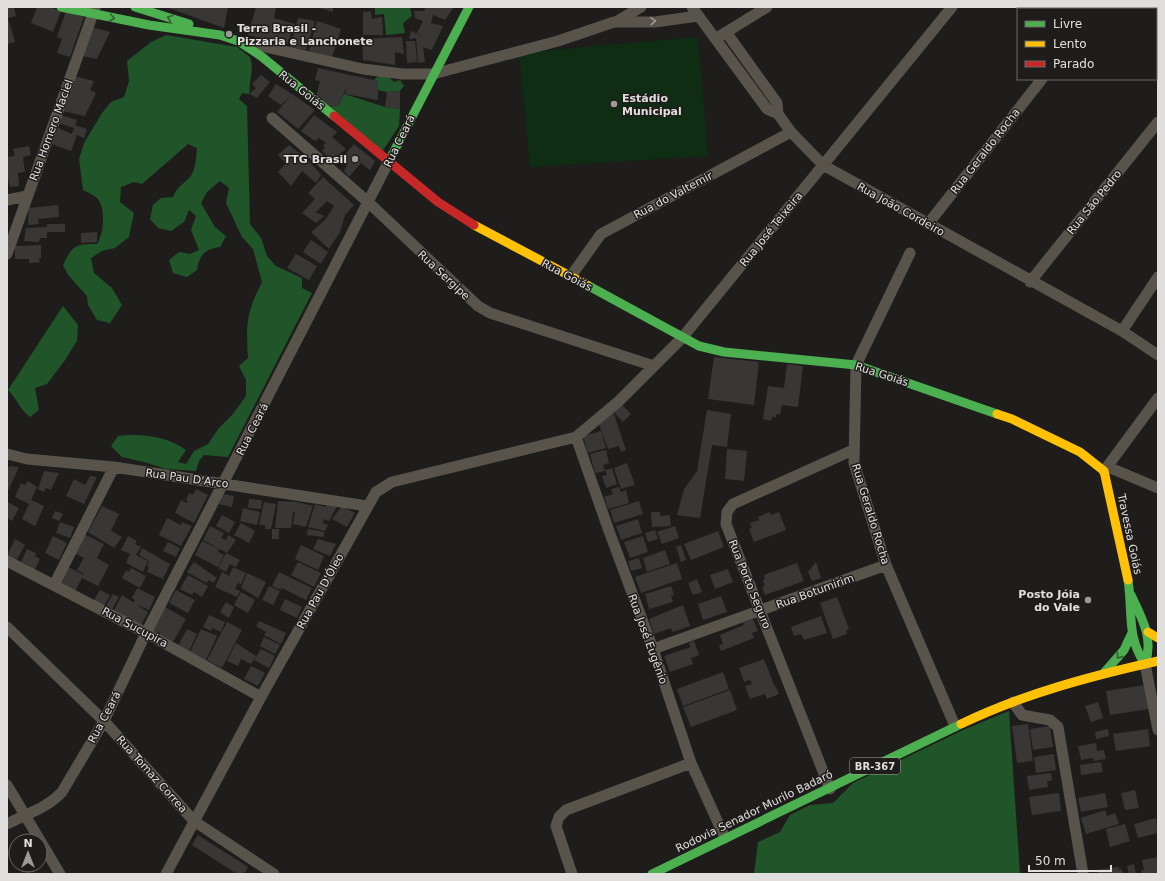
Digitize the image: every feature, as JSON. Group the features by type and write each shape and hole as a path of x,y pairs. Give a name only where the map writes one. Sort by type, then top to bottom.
{"street":[{"name":"Rua Goiás","path":"61,7 94,11 149,25 220,35 238,40 261,56 438,202 461,218 484,232 571,276 699,346 724,352 856,365 1012,419 1080,452 1106,472 1158,488"},
{"path":"135,7 220,35"},
{"name":"Rua Ceará","path":"7,824 43,808 62,792 104,721 146,633 225,484 433,74 469,7"},
{"path":"238,40 363,69 403,74 433,74 558,41 614,22 641,7"},
{"path":"716,39 767,7"},
{"name":"Rua José Teixeira","path":"576,437 619,401 682,338 952,7"},
{"name":"Rua Homero Maciel","path":"7,254 94,11"},
{"path":"614,22 655,22 695,12"},
{"name":"Rua João Cordeiro","path":"695,12 767,109 778,114 791,132 822,165 1030,282 1122,331 1158,355"},
{"path":"726,32 777,103 778,114"},
{"name":"Rua Geraldo Rocha","path":"928,224 1041,80"},
{"name":"Rua Sergipe","path":"272,118 368,202 478,306 490,313 654,366"},
{"name":"Rua São Pedro","path":"1030,282 1158,122"},
{"name":"Rua do Valtemir","path":"571,276 602,234 791,132"},
{"path":"7,200 27,196"},
{"name":"Rua Geraldo Rocha","path":"910,253 856,365 853,450 854,463 886,565 955,726"},
{"path":"1122,331 1158,277"},
{"path":"1106,472 1158,398"},
{"name":"Rua Pau D'Óleo","path":"166,874 261,697 376,492 392,482 576,437"},
{"name":"Rua José Eugênio","path":"576,437 653,649 691,763 725,838"},
{"name":"Rua Porto Seguro","path":"830,788 726,524 727,512 732,504 853,450"},
{"name":"Rua Pau D'Arco","path":"7,454 27,459 114,467 367,506"},
{"path":"54,585 114,467"},
{"name":"Travessa Goiás","path":"1106,472 1131,595 1131,635 1134,648 1145,664"},
{"name":"Rua Sucupira","path":"7,561 146,633 261,697"},
{"name":"Rua Botumirim","path":"653,649 886,565"},
{"name":"Travessa Goiás","path":"1131,595 1148,632 1151,649 1145,664"},
{"name":"Rua Tomaz Correa","path":"7,626 104,721 194,821 274,874"},
{"path":"1148,632 1158,638"},
{"path":"1103,674 1124,650 1131,635"},
{"name":"Rodovia Senador Murilo Badaró","path":"652,874 955,726 1013,702 1103,674 1158,661"},
{"path":"1145,664 1158,730"},
{"path":"1013,702 1022,715 1050,720 1058,727 1083,874"},
{"path":"572,874 556,826 558,817 566,810 691,763"},
{"path":"7,785 60,874"}],"green space":[{"path":"375,7 381,7 382,9 383,7 410,7 412,16 403,23 405,33 386,35 384,14 375,15"},
{"path":"166,35 237,47 250,57 252,66 249,94 242,93 239,99 247,106 250,224 261,238 267,256 276,266 302,278 302,288 312,293 228,457 204,455 199,461 196,471 166,469 122,457 111,446 118,436 126,435 144,435 171,441 186,450 178,462 186,464 194,451 208,444 219,428 232,415 246,396 246,380 239,366 248,358 248,319 253,302 262,282 253,249 242,237 226,203 229,188 220,181 207,192 201,203 215,227 226,236 220,247 210,249 201,257 197,270 187,277 173,273 169,260 179,252 190,254 199,250 191,230 196,216 189,210 184,222 171,231 158,228 150,219 153,205 161,198 173,197 192,174 195,167 197,148 188,144 142,184 134,182 121,187 120,202 134,213 129,237 115,248 102,251 91,258 94,273 112,288 122,305 110,323 97,320 88,305 87,296 68,275 63,265 72,250 79,245 97,244 101,234 103,214 100,202 96,197 83,190 79,159 84,143 102,113 111,102 124,97 129,81 127,61 151,42"},
{"name":"Estádio Municipal","path":"698,37 708,156 530,167 519,53"},
{"path":"384,75 389,77 394,82 400,80 404,86 400,91 387,92 378,90 374,80 378,76"},
{"path":"344,94 385,107 400,109 399,126 382,152 329,107 339,105"},
{"path":"63,306 78,325 77,341 47,384 35,388 39,410 30,417 23,411 8,390"},
{"path":"1009,711 1020,874 754,874 758,842 780,832 790,815 810,805 833,803 853,783 963,730"}],"building":[{"path":"7,7 14,7 16,16 8,18 15,42 7,44"},
{"path":"37,7 50,7 61,11 53,32 31,23"},
{"path":"166,7 228,7 224,28"},
{"path":"256,7 276,7 274,18 295,24 287,44 248,35"},
{"path":"316,7 333,7 333,12"},
{"path":"426,7 454,7 445,20 433,15 431,23 443,26 432,50 423,47 425,62 418,63 416,38 409,39 411,31 426,37 417,33 423,21 415,18 414,11 424,11"},
{"path":"66,11 84,17 70,57 57,53 62,39 57,37"},
{"path":"371,11 372,19 382,17 383,35 363,35 363,12"},
{"path":"298,18 315,21 306,50 290,47"},
{"path":"317,21 341,29 332,57 309,51"},
{"path":"91,27 110,32 97,59 78,55"},
{"path":"402,37 404,54 395,52 395,65 363,60 362,39"},
{"path":"406,41 415,41 417,62 407,63"},
{"path":"318,68 378,81 378,100 345,94 346,88 339,105 329,107 316,97 320,81 315,80"},
{"path":"261,75 270,82 257,98 249,94 256,88 252,84"},
{"path":"74,76 94,81 90,90 96,93 85,116 58,110"},
{"path":"276,84 292,94 281,105 268,96"},
{"path":"400,91 400,109 385,107 387,92"},
{"path":"292,94 315,110 298,129 277,112"},
{"path":"60,115 77,120 75,125 87,129 84,138 77,135 71,151 52,144 58,128 72,134 74,128 58,123"},
{"path":"314,115 337,132 332,137 346,149 332,160 322,151 325,147 323,146 326,143 319,138 315,141 301,131"},
{"path":"354,144 375,161 370,170 361,163 349,177 344,171 347,165 340,160"},
{"path":"289,145 309,161 321,175 316,183 302,171 291,186 278,172 296,152 285,162 278,155"},
{"path":"29,146 31,155 23,157 25,172 18,173 19,186 10,187 7,175 7,157 15,156 13,149"},
{"path":"323,177 354,205 345,215 340,232 329,249 311,232 325,220 334,206 327,201 316,212 324,216 316,223 302,213 315,199 308,193"},
{"path":"58,205 59,217 38,219 39,224 28,225 29,208"},
{"path":"47,224 65,224 65,232 47,232 47,238 40,238 39,242 24,241 26,228 47,227"},
{"path":"97,232 97,242 81,243 81,233"},
{"path":"311,240 328,252 321,264 303,252"},
{"path":"41,245 41,258 39,258 40,262 29,263 29,259 15,259 15,246"},
{"path":"296,254 317,266 309,280 287,268"},
{"path":"714,357 759,362 754,405 708,399"},
{"path":"787,364 803,366 798,407 782,405 780,415 776,414 776,417 772,417 771,421 763,419 768,386 784,388"},
{"path":"621,404 631,414 623,422 613,411"},
{"path":"707,410 731,414 727,447 712,445 700,518 677,515 684,489 697,471"},
{"path":"613,411 626,450 621,452 619,446 608,449 598,422"},
{"path":"601,431 606,448 588,453 583,436"},
{"path":"727,449 747,451 744,481 725,479"},
{"path":"606,450 609,463 603,465 605,471 595,473 590,454"},
{"path":"627,463 635,485 621,489 614,468"},
{"path":"10,466 19,467 7,493 7,469"},
{"path":"612,468 617,484 606,488 602,476 607,475 605,470"},
{"path":"44,471 59,473 51,490 46,488 44,492 38,489"},
{"path":"90,476 97,477 84,504 66,496 74,479 85,485"},
{"path":"28,481 37,487 31,500 44,506 35,526 22,519 29,504 15,497 21,483 25,485"},
{"path":"619,487 621,492 626,490 629,503 608,509 604,497 613,494 611,489"},
{"path":"196,489 208,495 194,523 175,513 181,500 187,503 188,501 186,500 189,493 193,495"},
{"path":"223,494 234,496 232,507 219,504"},
{"path":"249,499 262,500 261,509 248,508"},
{"path":"278,501 297,502 313,506 306,527 293,524 295,512 293,512 291,528 275,528"},
{"path":"639,501 643,514 614,523 610,510"},
{"path":"7,502 19,508 12,521 7,518"},
{"path":"264,502 276,504 271,529 265,529 265,525 259,525"},
{"path":"327,503 337,506 329,521 324,519 323,523 328,525 325,531 308,527 315,504 326,507"},
{"path":"102,506 119,514 111,531 122,537 114,548 88,532"},
{"path":"342,506 355,513 347,527 332,519"},
{"path":"243,508 260,512 257,525 240,521"},
{"path":"55,511 63,514 59,521 52,518"},
{"path":"651,512 660,512 660,516 670,515 671,526 652,527"},
{"path":"770,512 771,515 779,512 786,530 754,542 749,529 752,528 750,523 759,520 758,517"},
{"path":"222,515 235,522 229,533 216,526"},
{"path":"167,518 181,525 182,522 192,526 181,546 159,535"},
{"path":"638,519 642,533 621,540 616,526"},
{"path":"60,522 74,527 70,538 56,533"},
{"path":"241,523 255,531 249,543 234,535"},
{"path":"210,526 224,533 221,538 226,540 228,535 236,540 227,553 203,540"},
{"path":"675,526 679,538 662,544 657,532"},
{"path":"272,529 279,529 279,539 272,539"},
{"path":"308,529 324,532 324,537 307,535"},
{"path":"655,530 658,539 648,542 645,533"},
{"path":"718,531 724,547 691,560 684,544"},
{"path":"84,534 104,544 97,558 109,565 98,586 82,578 74,593 59,585 68,567 84,575 77,570 84,558 75,553"},
{"path":"53,536 67,543 59,560 45,553"},
{"path":"128,536 137,541 135,544 141,547 136,555 148,561 143,572 126,563 130,554 121,550"},
{"path":"643,536 648,552 630,558 624,542"},
{"path":"15,539 25,545 16,561 7,556"},
{"path":"318,539 336,544 330,556 313,549"},
{"path":"202,541 219,549 218,552 224,555 218,567 195,555"},
{"path":"168,542 180,548 176,557 163,551"},
{"path":"301,545 324,556 318,570 295,559"},
{"path":"681,545 686,560 681,562 676,547"},
{"path":"142,548 170,564 163,579 147,572 149,568 147,566 149,561 139,555"},
{"path":"27,549 36,553 35,556 40,559 34,572 26,568 28,565 21,562"},
{"path":"665,550 670,564 647,572 643,558"},
{"path":"226,553 240,560 236,567 230,564 226,572 218,568"},
{"path":"639,558 642,568 631,571 628,561"},
{"path":"194,562 217,578 213,583 209,580 206,583 187,572"},
{"path":"298,562 321,573 314,587 291,575"},
{"path":"816,562 821,578 812,581 808,572"},
{"path":"677,563 682,579 641,593 635,577"},
{"path":"797,563 804,581 765,595 762,587 765,586 763,580 765,579 764,575"},
{"path":"233,567 246,573 241,584 238,583 235,589 240,591 237,597 215,587 222,572 229,576"},
{"path":"131,568 146,576 140,588 122,578 126,570 129,572"},
{"path":"728,569 733,582 715,589 710,575"},
{"path":"279,572 312,588 306,600 282,588 281,590 272,586"},
{"path":"247,573 266,582 258,598 241,588"},
{"path":"188,575 208,586 202,597 194,592 192,595 180,589"},
{"path":"697,579 702,592 693,595 688,583"},
{"path":"269,586 280,591 273,605 262,600"},
{"path":"671,586 674,595 671,596 673,602 649,609 645,594"},
{"path":"137,588 155,597 149,610 133,603 135,600 132,598"},
{"path":"100,590 110,595 103,608 93,602"},
{"path":"176,590 195,600 188,613 169,603"},
{"path":"241,592 255,600 248,613 234,605"},
{"path":"113,594 119,597 111,611 105,607"},
{"path":"122,595 148,612 140,627 113,612"},
{"path":"721,596 727,612 703,620 698,604"},
{"path":"837,597 849,629 846,630 847,634 833,639 820,603"},
{"path":"285,599 302,607 297,618 280,610"},
{"path":"226,602 234,607 229,618 220,612"},
{"path":"683,605 690,626 672,632 671,628 654,634 649,619"},
{"path":"165,607 186,619 173,642 152,631"},
{"path":"209,615 225,622 221,632 212,628 211,631 203,627"},
{"path":"821,616 827,633 804,640 801,634 794,636 791,627"},
{"path":"753,619 758,631 752,633 754,638 721,651 719,645 723,644 720,635 744,625 743,623"},
{"path":"259,621 286,633 281,644 264,635 266,632 256,626"},
{"path":"227,622 242,630 222,668 207,660"},
{"path":"187,629 197,634 189,651 178,646"},
{"path":"201,629 217,636 206,660 190,652"},
{"path":"264,637 280,645 275,654 260,646"},
{"path":"694,641 699,655 691,658 693,664 670,672 664,656 691,647 689,643"},
{"path":"236,643 256,656 251,664 241,659 238,666 227,661"},
{"path":"261,649 275,656 269,668 254,660"},
{"path":"764,659 779,694 767,699 765,694 750,699 745,686 752,684 750,680 744,682 739,668"},
{"path":"251,666 265,673 258,686 244,679"},
{"path":"723,672 729,689 683,706 677,689"},
{"path":"1145,685 1149,709 1110,715 1106,691"},
{"path":"730,690 737,710 691,727 683,707"},
{"path":"1098,702 1103,718 1091,722 1085,706"},
{"path":"1028,724 1033,761 1017,763 1012,726"},
{"path":"1050,726 1053,747 1033,750 1030,729"},
{"path":"1108,729 1109,736 1096,739 1095,732"},
{"path":"1148,729 1150,746 1116,751 1113,734"},
{"path":"1096,743 1097,751 1104,750 1106,759 1094,761 1093,758 1081,760 1078,746"},
{"path":"1054,754 1056,770 1036,773 1034,757"},
{"path":"1101,762 1103,772 1081,775 1080,765"},
{"path":"1051,773 1052,781 1047,781 1048,787 1029,790 1027,776"},
{"path":"1135,790 1139,808 1125,810 1121,793"},
{"path":"1059,793 1061,811 1032,815 1029,797"},
{"path":"1105,793 1108,807 1081,812 1078,798"},
{"path":"1105,810 1107,816 1115,813 1119,824 1086,834 1081,818"},
{"path":"1156,818 1158,833 1138,838 1134,824"},
{"path":"1125,824 1130,841 1110,847 1106,829"},
{"path":"198,835 248,867 244,874 237,874 192,845"},
{"path":"1158,857 1158,874 1142,874 1141,870 1144,870 1142,860"},
{"path":"1134,864 1136,874 1129,874 1127,866"},
{"path":"1119,867 1119,870 1122,869 1123,874 1098,874 1097,870"}],"traffic: fast":[{"path":"61,7 149,25 220,35 238,41 261,56 334,116"},
{"path":"135,7 189,24"},
{"path":"389,161 469,7"},
{"path":"587,285 699,346 724,352 856,365 997,414"},
{"path":"1128,580 1131,624 1135,644 1145,664 1148,646 1146,629 1131,595"},
{"path":"1103,674 1124,650 1131,635"},
{"path":"652,874 961,724"}],"traffic: slow":[{"path":"474,225 587,285"},
{"path":"997,414 1012,419 1080,452 1104,471 1128,580"},
{"path":"1148,632 1158,638"},
{"path":"961,724 985,713 1058,687 1158,661"}],"traffic: jam":[{"path":"334,116 438,202 474,225"}],"place":[{"name":"Terra Brasil - Pizzaria e Lanchonete","path":"229,34"},
{"name":"Estádio Municipal","path":"614,104"},
{"name":"TTG Brasil","path":"355,159"},
{"name":"Posto Jóia do Vale","path":"1088,600"}]}
